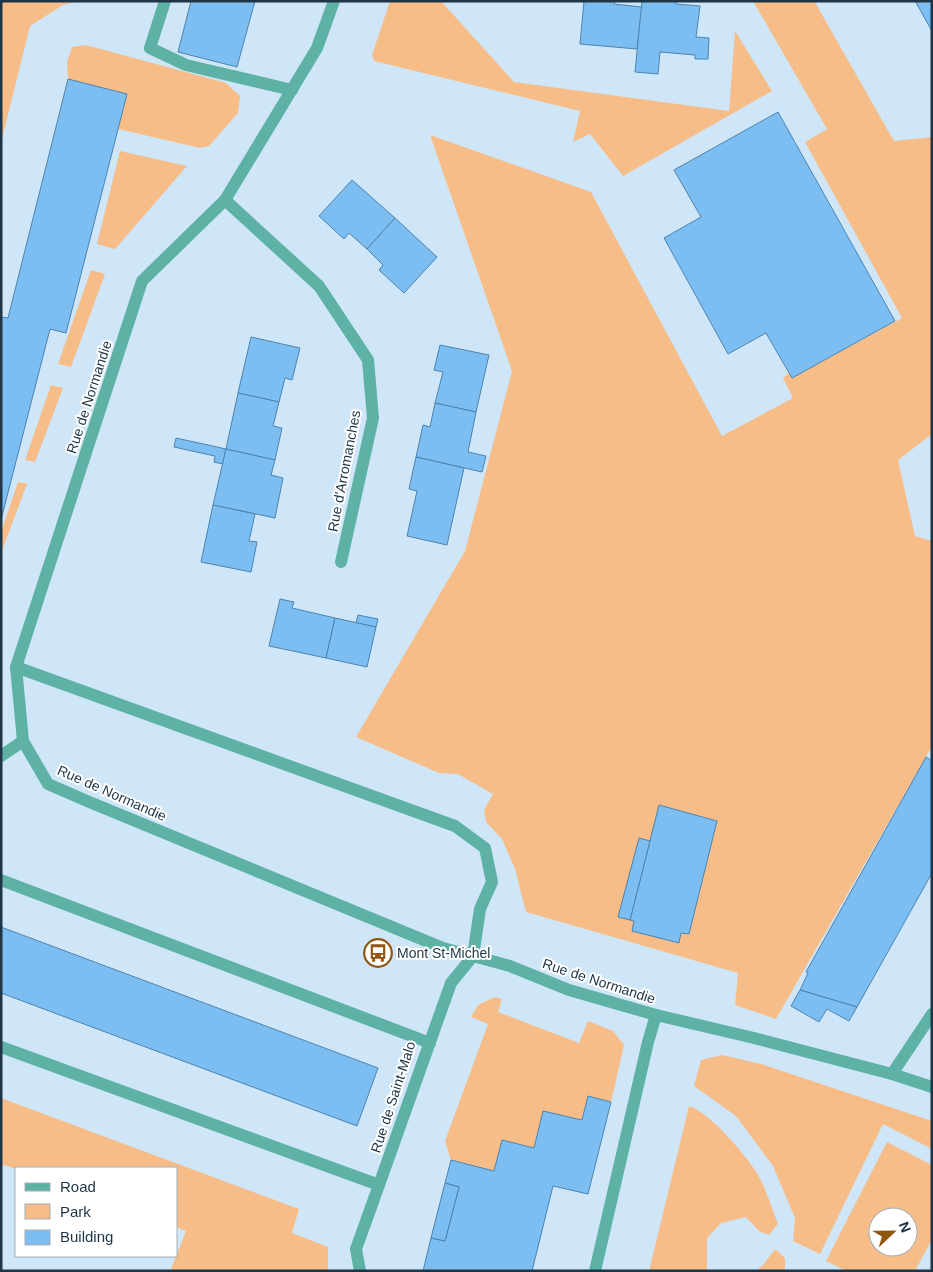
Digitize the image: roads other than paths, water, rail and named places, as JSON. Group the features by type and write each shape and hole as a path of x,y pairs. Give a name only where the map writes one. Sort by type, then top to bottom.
{"street":[{"path":"165,1 150,48 186,66 292,90"},
{"name":"Rue de Normandie","path":"334,1 317,48 225,200 142,281 16,667 23,741 48,784 443,948 510,966 569,990 656,1015 754,1038 892,1074 932,1087"},
{"name":"Rue d'Arromanches","path":"225,200 319,286 368,360 373,418 341,562"},
{"path":"16,667 455,826 485,848 492,882 480,909 473,956 451,983 430,1043"},
{"path":"1,756 23,741"},
{"name":"Rue de Saint-Malo","path":"1,880 430,1043 356,1249 360,1271"},
{"path":"892,1074 932,1014"},
{"path":"595,1271 648,1042 656,1015"},
{"path":"1,1048 379,1185"}],"place":[{"name":"Mont St-Michel","path":"378,953"}]}
